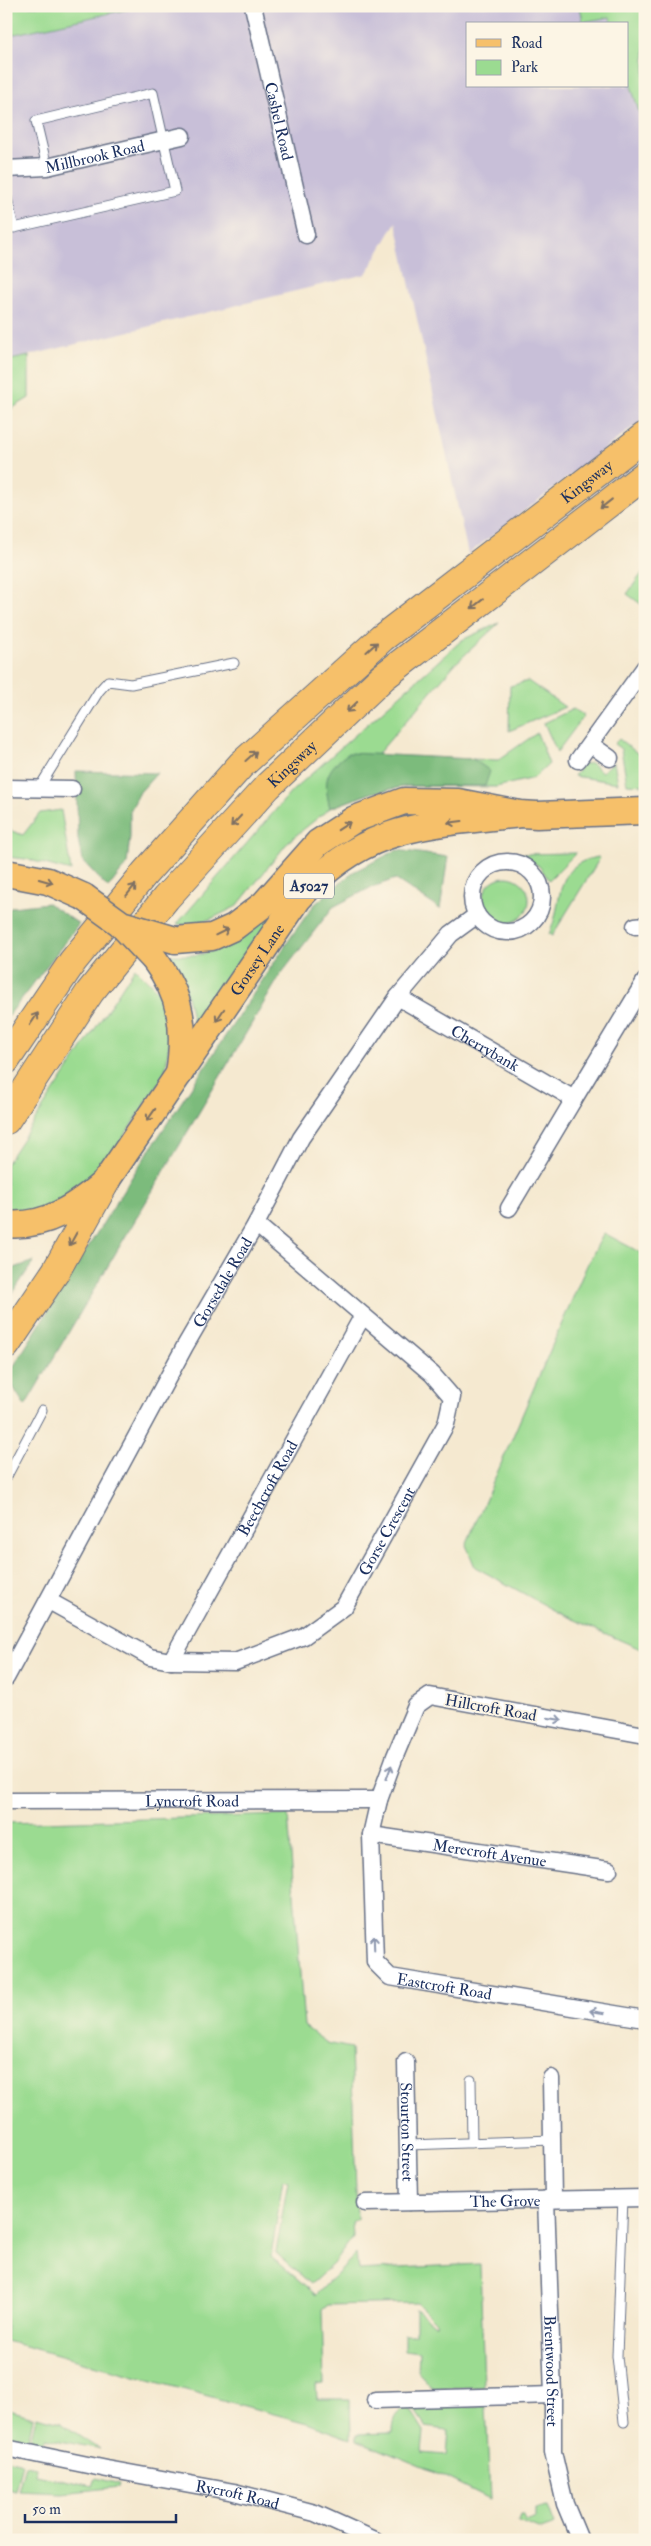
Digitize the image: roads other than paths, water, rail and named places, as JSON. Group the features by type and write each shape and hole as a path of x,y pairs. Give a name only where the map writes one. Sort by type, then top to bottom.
{"highway":[{"name":"Kingsway","path":"6,1060 73,961 146,873 241,765 382,638 645,436"},
{"name":"Kingsway","path":"6,1120 90,992 166,898 268,786 383,677 645,475"},
{"path":"6,1345 56,1271 106,1181"}],"main road":[{"name":"Gorsey Lane","path":"120,923 175,940 212,937 234,927 264,904 318,843 363,816 404,801 458,802 520,814"},
{"name":"Gorsey Lane","path":"6,1224 31,1224 56,1216 79,1204 106,1181 298,899 314,881 335,863 380,837 408,829 520,814 645,811"},
{"path":"6,873 48,881 84,897 120,923 154,959 167,976 176,994 180,1013 183,1048 179,1075"}],"street":[{"name":"Cashel Road","path":"253,6 306,235"},
{"name":"Millbrook Road","path":"6,168 47,167 182,136"},
{"path":"578,760 645,668"},
{"path":"590,744 610,758"},
{"path":"6,788 72,789"},
{"path":"501,862 523,865 539,880 542,891 539,912 524,928 508,932 492,929 477,914 472,904 475,882 481,872 490,866 501,862"},
{"name":"Gorsedale Road","path":"6,1678 185,1346 256,1224 301,1138 398,997 451,934 477,914"},
{"path":"509,1208 645,981"},
{"name":"Cherrybank","path":"398,997 574,1099"},
{"name":"Gorse Crescent","path":"49,1601 150,1657 171,1661 235,1662 304,1636 344,1607 446,1424 452,1397 432,1374 362,1317 256,1224"},
{"name":"Beechcroft Road","path":"171,1661 362,1317"},
{"name":"Hillcroft Road","path":"371,1835 379,1800 416,1706 430,1696 645,1735"},
{"name":"Lyncroft Road","path":"6,1801 379,1800"},
{"name":"Merecroft Avenue","path":"371,1835 609,1870"},
{"name":"Eastcroft Road","path":"371,1835 375,1962 390,1977 645,2019"},
{"name":"Stourton Street","path":"406,2062 409,2202"},
{"name":"Brentwood Street","path":"551,2078 553,2140 550,2199 553,2452 565,2504 580,2540"},
{"name":"The Grove","path":"365,2203 645,2198"},
{"path":"375,2400 553,2395"},
{"name":"Rycroft Road","path":"6,2448 234,2492 315,2513 375,2540"}],"lane":[{"path":"6,194 14,228 175,192 152,92 36,121 47,167"},
{"path":"39,788 99,691 108,681 131,684 234,663"},
{"path":"6,1478 42,1410"},
{"path":"471,2080 472,2142"},
{"path":"408,2144 553,2140"},
{"path":"623,2198 618,2356 624,2422"}]}
